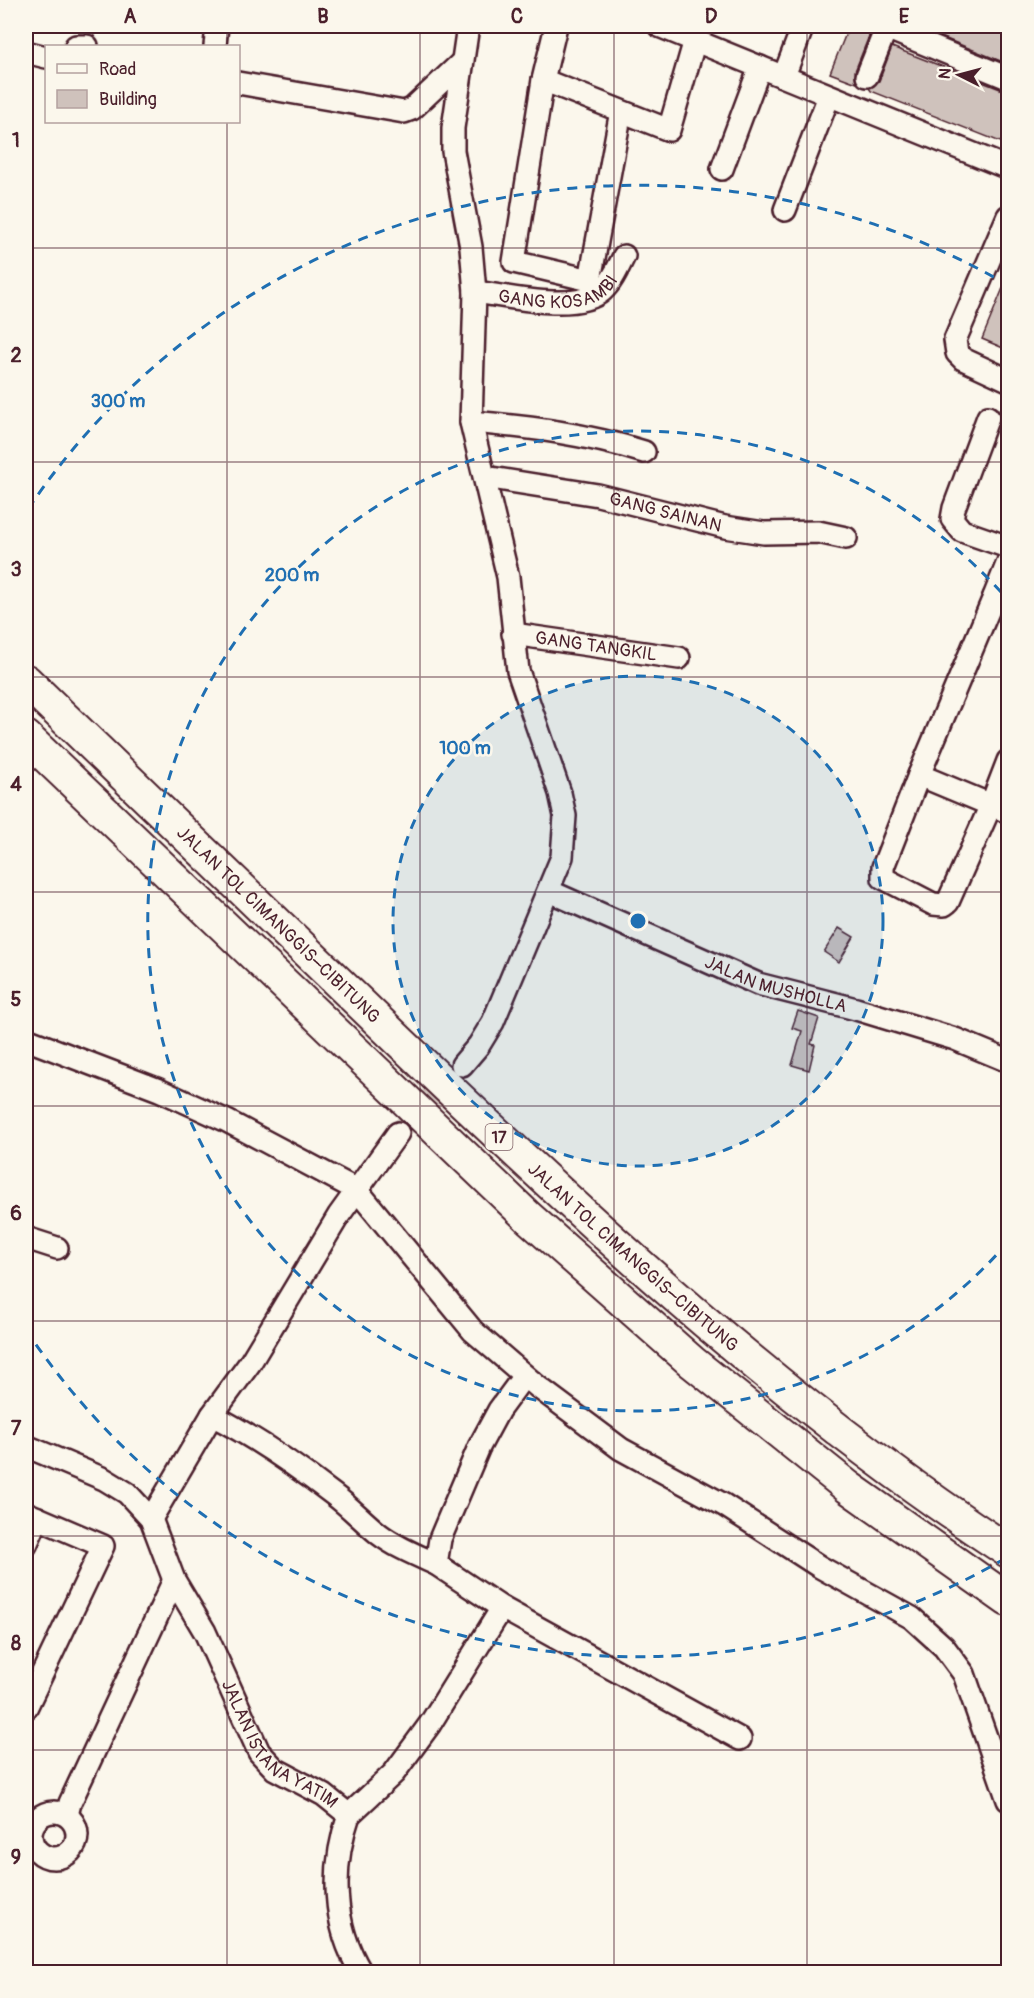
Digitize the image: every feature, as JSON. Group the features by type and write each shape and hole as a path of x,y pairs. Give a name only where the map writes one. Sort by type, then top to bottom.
{"highway":[{"name":"JALAN TOL CIMANGGIS–CIBITUNG","path":"26,681 552,1188 712,1328 871,1455 1008,1551"},
{"name":"17","path":"26,737 528,1217 683,1354 848,1487 1008,1600"}],"street":[{"path":"215,45 217,26"},
{"path":"462,1065 479,1045 493,1022 549,891 562,857 565,816 560,793 526,701 518,671 508,577 471,422 475,292 471,247 453,151 453,128 468,26"},
{"path":"556,26 543,80 514,262 590,280 621,111"},
{"path":"659,26 1008,168"},
{"path":"784,76 802,26"},
{"path":"867,76 886,27 1008,78"},
{"path":"543,80 669,130 695,40"},
{"path":"26,52 45,57"},
{"path":"240,83 404,112 412,109 462,62"},
{"path":"722,169 760,67"},
{"path":"785,210 829,96"},
{"path":"1008,216 956,340 957,353 963,358 1008,380"},
{"name":"GANG KOSAMBI","path":"475,292 541,301 576,301 601,292 624,256"},
{"path":"988,417 952,519 962,531 1008,547"},
{"path":"471,422 569,433 602,439 644,452"},
{"name":"GANG SAINAN","path":"485,477 598,495 725,527 764,533 818,532 846,538"},
{"path":"1008,562 1001,600 919,775 883,867 885,880 933,904 944,905 948,902 1000,808 1008,761"},
{"name":"GANG TANGKIL","path":"513,634 679,658"},
{"path":"919,775 1000,808"},
{"name":"JALAN MUSHOLLA","path":"549,891 758,984 877,1015 954,1039 1008,1060"},
{"path":"26,1039 159,1090 226,1121 357,1190 473,1331 524,1376 621,1449 724,1505 820,1567 912,1618 944,1647 964,1674 1008,1800"},
{"path":"26,1446 104,1479 127,1493 152,1519 212,1415 250,1363 357,1190 398,1133"},
{"path":"26,1238 57,1248"},
{"path":"436,1564 440,1539 479,1447 499,1410 524,1376"},
{"path":"212,1415 249,1435 293,1464 346,1504 380,1534 404,1550 436,1564 502,1608 740,1739"},
{"path":"26,1545 32,1516 103,1546 26,1708"},
{"name":"JALAN ISTANA YATIM","path":"152,1519 174,1580 204,1632 259,1752 275,1769 324,1795 349,1815 338,1859 338,1892 344,1941 362,1972"},
{"path":"67,1815 70,1803 174,1580"},
{"path":"349,1815 394,1773 430,1724 502,1608"},
{"path":"58,1812 67,1815 77,1830 77,1839 67,1854 50,1858 42,1854 35,1848 28,1828 41,1816 58,1812"}],"building":[{"path":"849,26 873,26 855,71 857,83 830,73"},
{"path":"914,26 1008,26 1008,64"},
{"path":"892,47 1008,92 1008,145 871,91 869,88 879,81"},
{"path":"1008,276 1008,350 982,339"},
{"path":"839,928 854,937 839,962 824,952"},
{"path":"798,1011 819,1018 811,1044 815,1045 809,1070 792,1065 802,1031 792,1028"}],"tunnel":[{"path":"398,1133 453,1074"}]}
